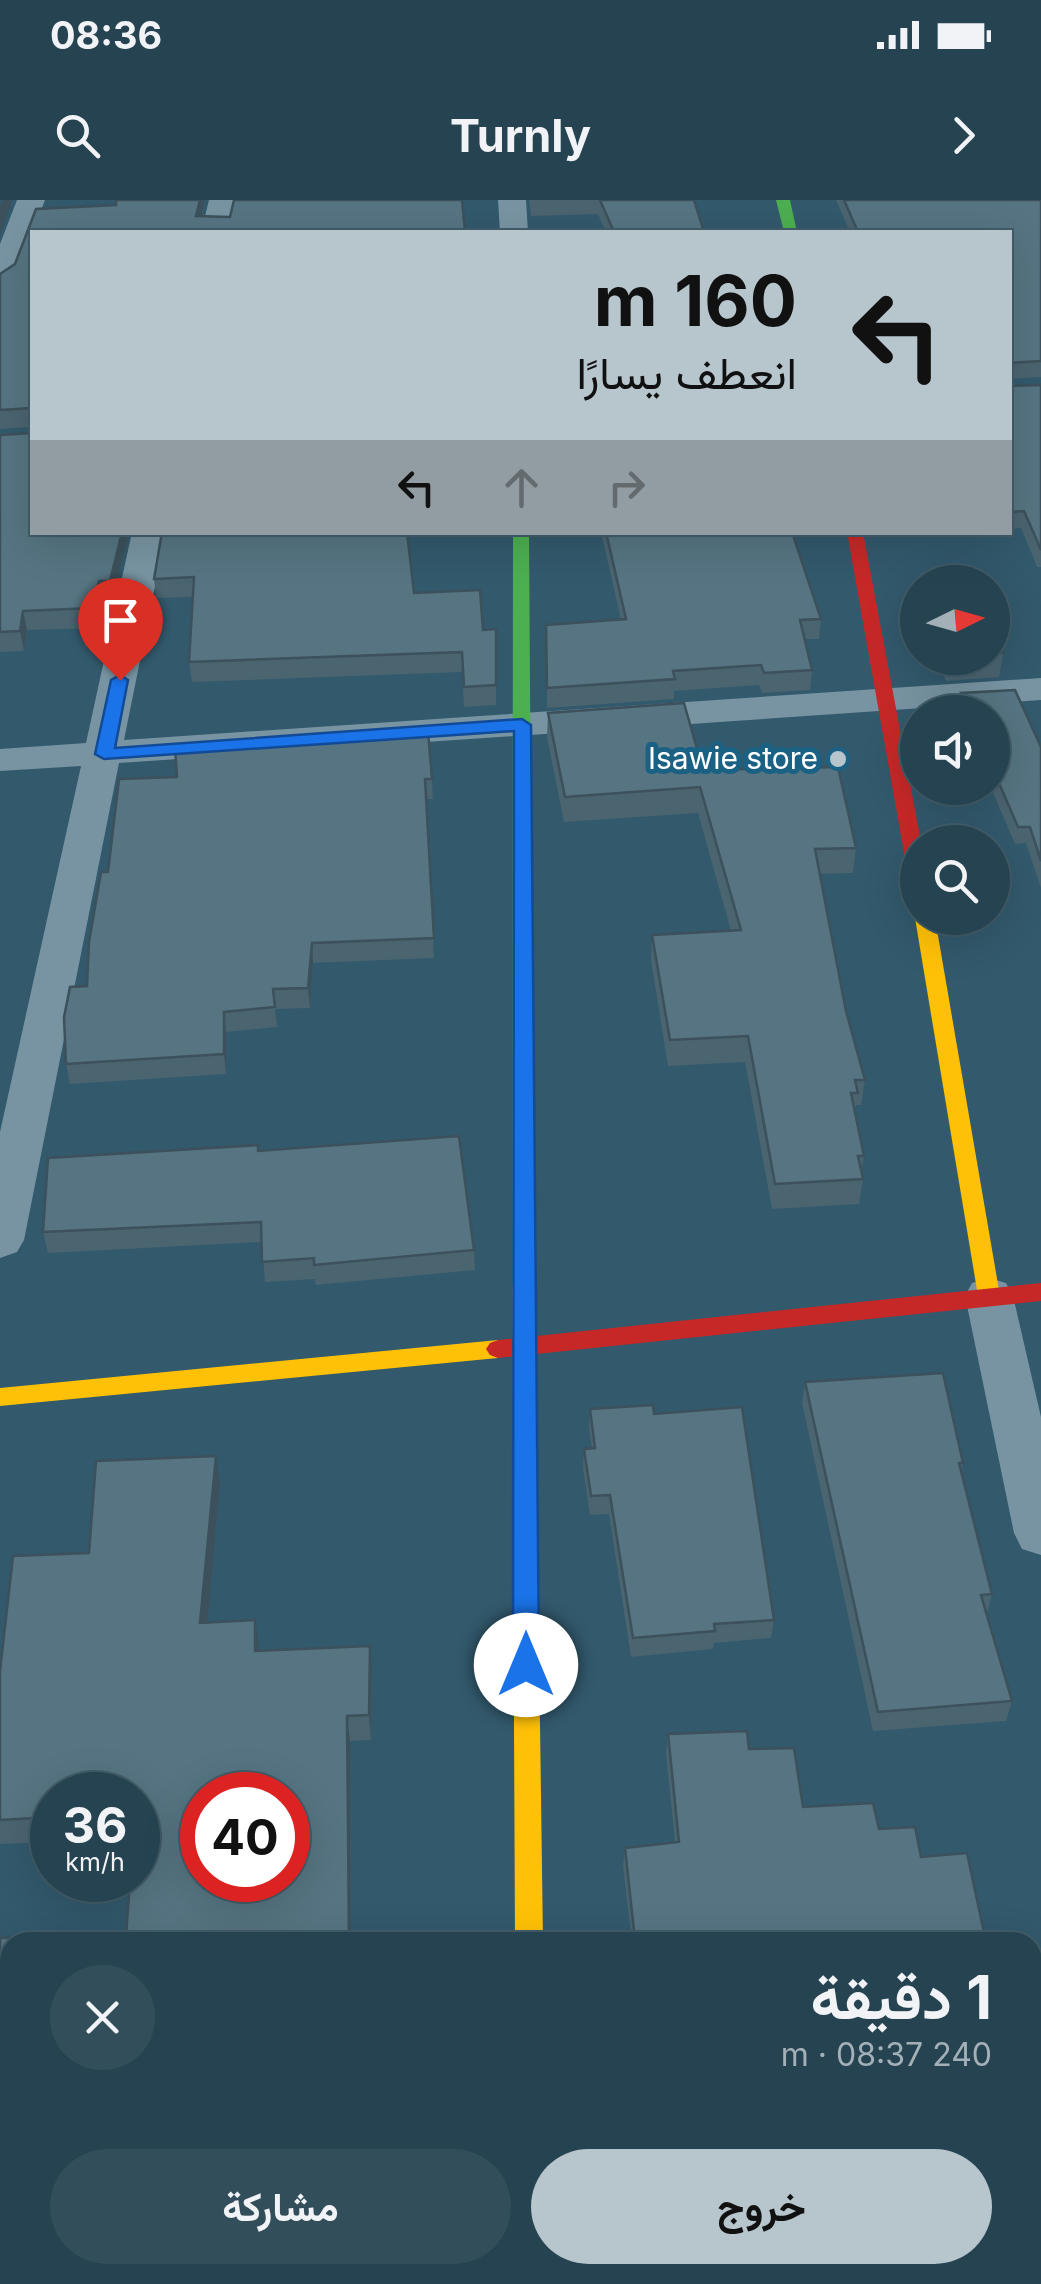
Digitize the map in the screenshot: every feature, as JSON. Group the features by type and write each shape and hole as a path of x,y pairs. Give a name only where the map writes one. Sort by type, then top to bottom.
{"street":[{"path":"0,203 50,200"},
{"path":"216,230 223,200"},
{"path":"512,200 514,230"},
{"path":"784,200 791,230"},
{"path":"0,281 31,201"},
{"path":"0,1240 149,535"},
{"path":"522,535 522,1348 529,1932"},
{"path":"856,535 909,825"},
{"path":"0,760 1041,689"},
{"path":"928,935 989,1296 1041,1534"},
{"path":"0,1398 522,1348 1041,1292"}],"building":[{"path":"116,200 200,200 196,216 230,217 234,200 462,200 465,230 30,230 30,408 0,410 0,274 15,264 36,209 116,205"},
{"path":"600,200 694,200 703,230 613,230"},
{"path":"844,200 1041,200 1041,361 1012,363 1012,230 857,230"},
{"path":"1041,385 1041,550 1024,511 1012,512 1012,386"},
{"path":"30,433 30,535 121,535 110,581 99,581 93,608 23,611 20,631 0,632 0,435"},
{"path":"161,535 407,535 414,593 480,590 483,630 496,629 496,685 464,687 462,652 189,662 194,577 154,579"},
{"path":"607,535 793,535 821,619 800,620 812,670 764,673 761,665 673,671 675,679 547,688 546,625 626,619"},
{"path":"1015,690 1041,747 1041,861 1030,827 1018,827 1008,805 1010,695 961,693"},
{"path":"684,703 703,770 838,767 856,848 815,849 846,1011 865,1080 855,1080 858,1093 851,1093 864,1156 858,1156 863,1179 775,1184 748,1036 670,1040 652,935 741,930 700,787 565,797 548,713"},
{"path":"428,731 432,779 425,779 434,938 312,943 308,988 273,989 275,1007 224,1012 224,1054 66,1064 64,1017 70,987 87,986 89,942 101,872 108,872 119,779 177,777 175,749"},
{"path":"459,1136 474,1250 314,1265 314,1258 262,1262 261,1222 43,1232 48,1158 258,1145 258,1151"},
{"path":"943,1373 963,1463 959,1463 992,1594 981,1595 1012,1701 878,1712 805,1382"},
{"path":"653,1405 654,1414 742,1407 774,1620 714,1624 715,1631 633,1638 610,1495 591,1496 584,1449 595,1448 590,1409"},
{"path":"216,1456 200,1623 255,1620 255,1651 370,1646 369,1715 347,1716 349,1932 126,1932 128,1902 160,1902 160,1772 30,1772 30,1818 0,1820 0,1671 13,1556 89,1553 96,1461"},
{"path":"747,1731 749,1749 794,1748 803,1807 873,1803 879,1829 915,1827 921,1857 967,1853 984,1932 634,1932 625,1848 679,1842 668,1734"}],"traffic: fast":[{"path":"783,200 790,230"},
{"path":"521,535 523,1287"}],"traffic: slow":[{"path":"928,935 989,1296"},
{"path":"523,1287 529,1932"},
{"path":"0,1397 498,1349"}],"traffic: jam":[{"path":"856,535 909,825"},
{"path":"498,1349 1041,1292"}],"place":[{"name":"Isawie store","path":"838,759"}],"route":[{"path":"120,680 104,754 522,725 526,1665"}]}
